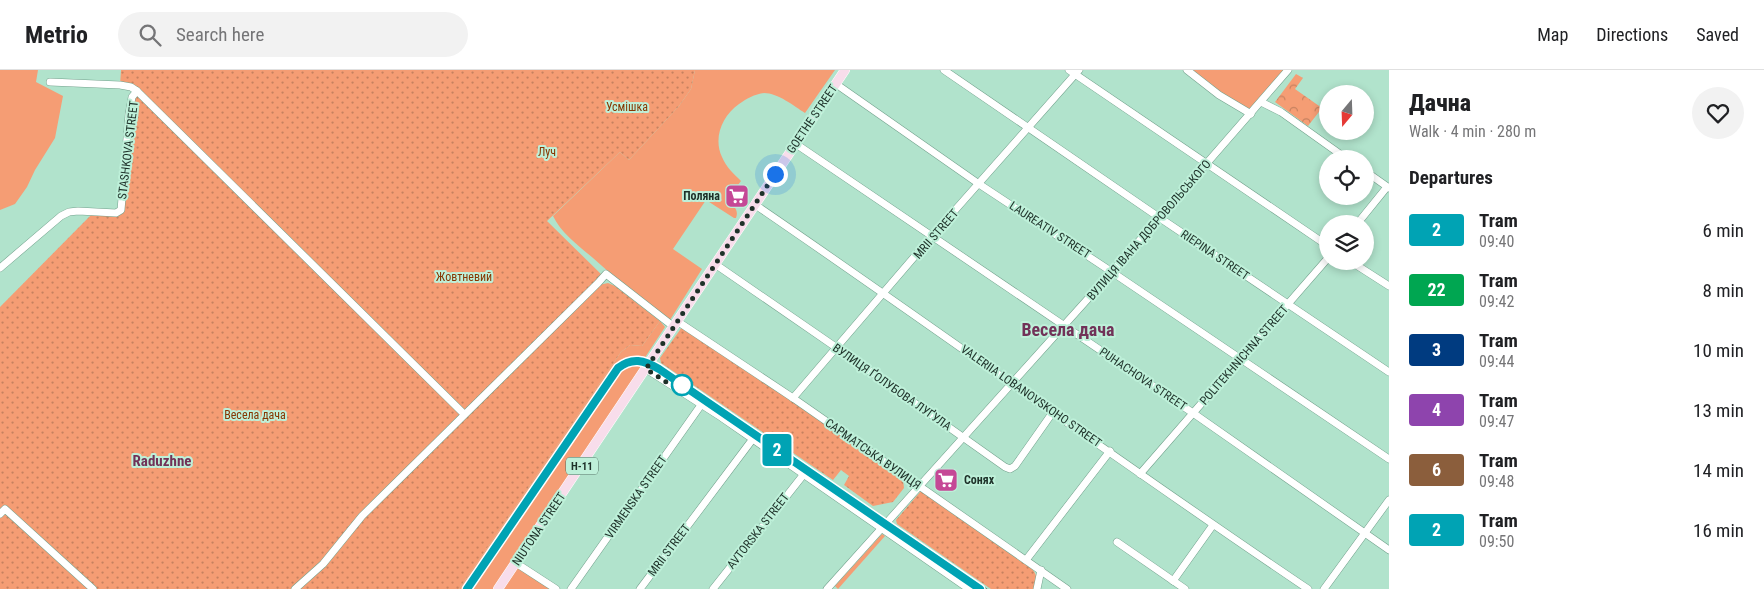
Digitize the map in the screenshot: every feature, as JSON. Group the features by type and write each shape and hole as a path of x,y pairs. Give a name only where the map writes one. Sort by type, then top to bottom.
{"main road":[{"name":"GOETHE STREET","path":"646,369 754,204 845,70"},
{"name":"NIUTONA STREET","path":"498,589 646,369"}],"street":[{"name":"RIEPINA STREET","path":"944,70 1389,372"},
{"path":"1187,70 1219,95 1251,114"},
{"name":"ВУЛИЦЯ ІВАНА ДОБРОВОЛЬСЬКОГО","path":"829,588 962,437 1160,218 1288,70"},
{"name":"MRII STREET","path":"793,398 1028,128 1075,71"},
{"path":"1075,71 1319,240"},
{"name":"STASHKOVA STREET","path":"50,82 120,85 131,87 137,91 464,414"},
{"name":"LAUREATIV STREET","path":"836,84 979,184 1389,459"},
{"name":"STASHKOVA STREET","path":"0,268 69,212 116,213 121,210 132,97 137,91"},
{"path":"1261,102 1281,112 1334,150"},
{"name":"PUHACHOVA STREET","path":"796,144 1193,413 1389,550"},
{"path":"1364,215 1388,188 1374,178"},
{"name":"VALERIIA LOBANOVSKOHO STREET","path":"754,204 885,293 1140,474 1308,589"},
{"name":"ВУЛИЦЯ ҐОЛУБОВА ЛУҐУЛА","path":"715,264 838,348 1005,467 1015,466 1053,412"},
{"name":"POLITEKHNICHNA STREET","path":"1140,474 1319,268"},
{"path":"1364,270 1389,286"},
{"name":"САРМАТСЬКА ВУЛИЦЯ","path":"464,414 606,274 676,324 793,398 1067,589"},
{"path":"646,369 804,474 969,589"},
{"name":"VIRMENSKA STREET","path":"571,589 701,405"},
{"path":"295,589 322,564 362,516 464,414"},
{"name":"MRII STREET","path":"640,589 752,440"},
{"path":"1026,560 1110,451"},
{"name":"AVTORSKA STREET","path":"713,589 804,474"},
{"path":"1324,589 1389,500"},
{"path":"0,514 5,509 93,589"},
{"path":"1173,581 1213,525"},
{"path":"1117,542 1185,589"},
{"path":"516,562 556,589"},
{"path":"1037,589 1041,570"}],"green space":[{"path":"0,70 38,70 36,82 63,96 55,138 15,204 0,210"},
{"path":"121,70 695,70 691,89 679,106 629,160 620,152 547,221 603,276 599,285 608,283 615,286 660,321 642,346 630,345 621,352 459,589 0,589 0,307 94,212 121,210 129,114 137,91 120,85"},
{"path":"695,70 835,70 805,113 780,97 764,93 739,104 724,121 719,135 719,150 730,170 741,181 731,194 729,200 737,215 734,218 706,200 673,249 702,269 670,320 640,298 576,244 565,234 553,216 620,152 629,160 679,106 691,89"},
{"path":"1187,70 1288,70 1251,114"},
{"path":"1296,74 1303,78 1295,89 1319,106 1319,112 1308,126 1275,102"},
{"path":"660,321 665,327 646,356 643,368 493,589 459,589 621,352 630,345 642,346"},
{"path":"682,327 685,327 901,476 904,488 893,502 873,506 844,485 849,476 841,470 833,480 661,363 660,358"},
{"path":"921,491 1032,569 1036,579 1035,589 991,589 897,524 896,520"},
{"path":"882,534 885,536 838,589 835,586"},
{"path":"519,564 556,589 502,589"}],"tram line":[{"path":"463,589 616,366 632,358 644,358 661,366 987,589"},
{"name":"2","path":"467,589 618,368 628,362 640,361 659,369 980,589"}],"place":[{"name":"Поляна","path":"737,196"},
{"name":"Сонях","path":"946,480"}],"district":[{"name":"Весела дача","path":"1068,329"},
{"name":"Raduzhne","path":"162,461"}],"route":[{"path":"682,385 674,387 646,369 775,174"}],"park label":[{"name":"Усмішка","path":"627,107"},
{"name":"Луч","path":"547,152"},
{"name":"Жовтневий","path":"464,277"}]}
